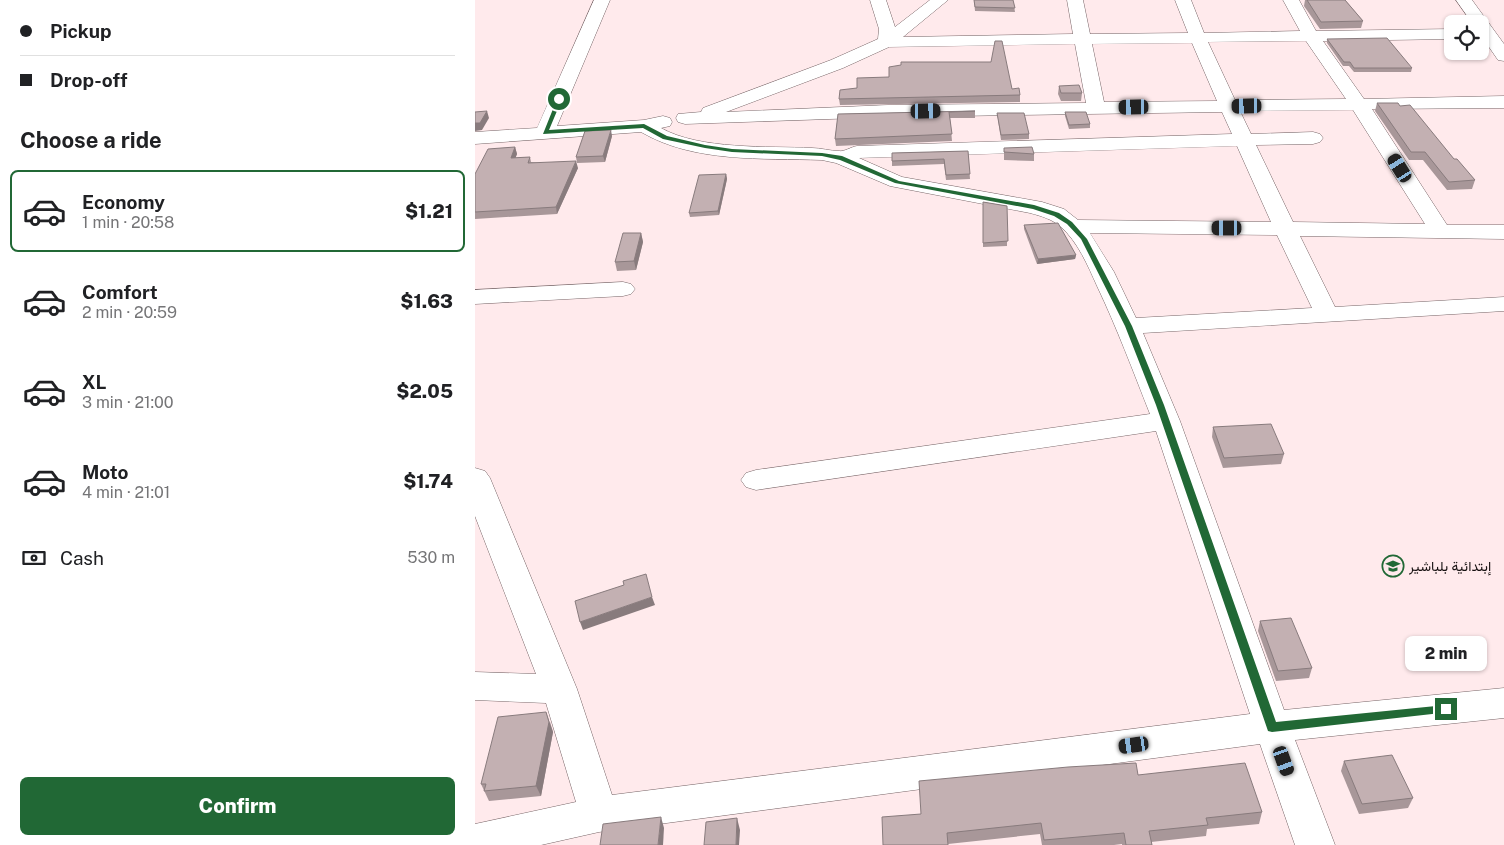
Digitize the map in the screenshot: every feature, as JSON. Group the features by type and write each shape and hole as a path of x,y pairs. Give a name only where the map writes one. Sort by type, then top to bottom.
{"street":[{"path":"545,132 602,0"},
{"path":"878,0 887,29 886,42"},
{"path":"475,138 644,126 711,112 837,64 886,42 940,0"},
{"path":"1075,0 1096,108"},
{"path":"1183,0 1197,38 1284,229 1327,314"},
{"path":"1291,0 1311,36 1359,104 1441,231"},
{"path":"1464,0 1491,34 1504,56"},
{"path":"886,42 1444,34"},
{"path":"685,118 888,111 1504,102"},
{"path":"644,126 665,138 705,147 822,154 842,158 897,182 1034,207 1056,214 1073,226 1084,239 1128,326 1167,421 1272,727 1315,845"},
{"path":"842,158 857,152 1313,138"},
{"path":"1073,226 1504,232"},
{"path":"475,297 623,289"},
{"path":"1128,326 1504,304"},
{"path":"756,480 1167,421"},
{"path":"475,478 559,690 599,814"},
{"path":"475,686 559,690"},
{"path":"475,842 599,814 1272,727 1504,703"}],"building":[{"path":"974,0 1013,0 1015,8 975,7"},
{"path":"1307,0 1345,0 1363,21 1321,22"},
{"path":"1387,38 1412,68 1354,68 1350,62 1344,62 1327,39"},
{"path":"995,41 1002,41 1012,89 1019,88 1020,95 839,99 840,90 857,88 857,78 889,77 889,67 901,65 901,62 991,62"},
{"path":"1079,85 1082,93 1061,93 1059,86"},
{"path":"1377,103 1398,103 1400,106 1410,105 1454,159 1457,159 1475,180 1449,182 1425,152 1411,152"},
{"path":"487,111 480,123 475,123 475,112"},
{"path":"975,111 949,112 952,134 835,139 838,114"},
{"path":"1065,112 1086,112 1090,124 1069,125"},
{"path":"997,113 1024,113 1029,134 1001,135"},
{"path":"611,130 603,156 576,157 585,131"},
{"path":"515,147 511,158 530,157 528,163 576,161 556,207 475,212 475,174 488,149"},
{"path":"1032,147 1034,154 1004,152 1004,148"},
{"path":"968,151 970,174 946,175 944,159 892,161 892,153"},
{"path":"726,174 718,211 689,213 699,175"},
{"path":"983,202 1007,206 1008,241 983,243"},
{"path":"1058,223 1076,255 1038,259 1024,225"},
{"path":"623,233 641,233 634,261 615,262"},
{"path":"1271,424 1284,454 1224,458 1213,427"},
{"path":"646,574 652,597 580,622 575,601 624,585 623,581"},
{"path":"1291,618 1312,668 1278,671 1260,621"},
{"path":"546,712 549,722 536,786 484,791 486,784 481,784 498,717"},
{"path":"1392,755 1413,798 1362,804 1344,761"},
{"path":"1136,763 1138,775 1245,763 1262,812 1206,818 1208,825 1149,831 1152,845 1126,845 1124,833 1044,840 1041,823 947,833 948,845 883,845 882,817 921,814 919,781 1068,767"},
{"path":"661,817 658,845 600,845 603,824"},
{"path":"737,818 736,845 704,845 706,822"}],"place":[{"name":"إبتدائية بلباشير","path":"1393,566"}],"route":[{"path":"559,99 545,132 644,126 665,138 705,147 822,154 842,158 897,182 1034,207 1056,214 1069,223 1084,239 1128,326 1167,421 1272,727 1446,709"}]}
